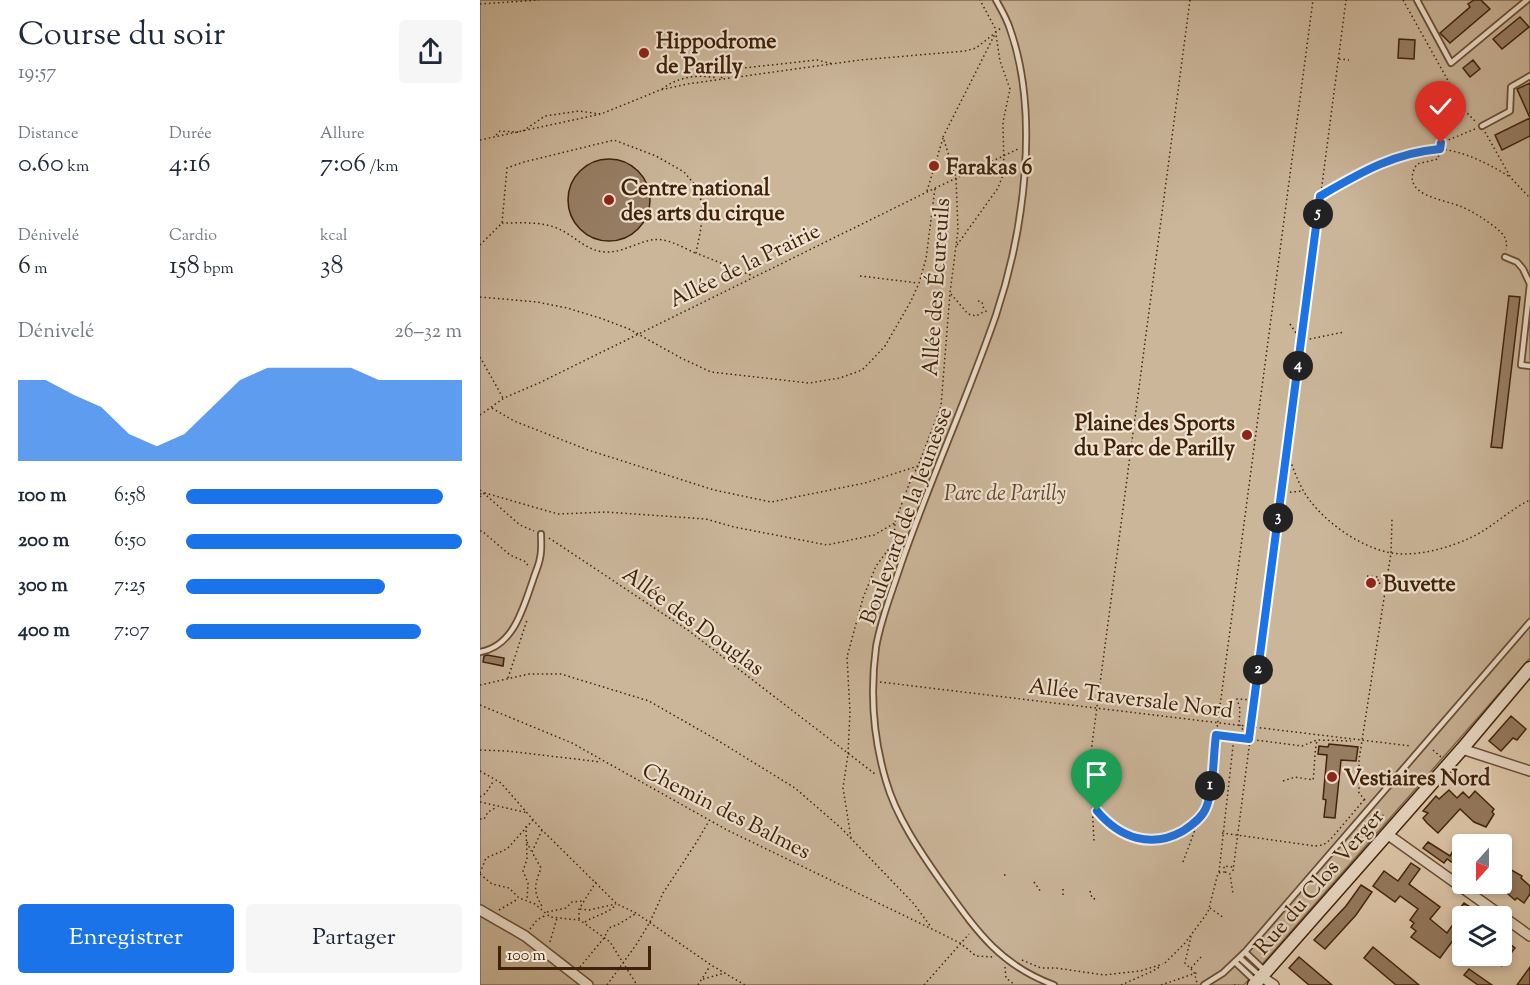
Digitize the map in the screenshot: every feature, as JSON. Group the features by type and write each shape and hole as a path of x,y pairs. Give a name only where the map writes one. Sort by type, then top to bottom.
{"street":[{"name":"Rue du Clos Verger","path":"1260,979 1530,668"},
{"path":"1462,749 1530,771"},
{"path":"1387,834 1530,936"},
{"path":"480,910 525,936 588,985"},
{"path":"1260,979 1274,985"}],"lane":[{"name":"Boulevard de la Jeunesse","path":"996,0 1008,23 1016,49 1024,96 1025,146 1019,225 1011,265 996,315 917,517 882,618 877,645 872,707 876,740 886,782 896,808 938,876 972,925 992,948 1016,968 1054,985"},
{"path":"1417,0 1451,63 1527,0"},
{"path":"1482,126 1510,111 1511,87 1530,76"},
{"path":"1505,257 1516,262 1523,269 1530,284 1521,365 1530,366"},
{"path":"480,652 489,651 513,630 522,615 540,559 541,534"},
{"path":"1204,985 1245,952 1530,622"},
{"path":"1245,952 1260,979"},
{"path":"1237,960 1260,979"}],"path":[{"path":"480,4 539,0"},
{"path":"956,246 998,188 1004,172 1004,122 1010,89 1000,61 996,32 980,0"},
{"path":"1094,841 1088,776 1190,0"},
{"path":"1183,862 1209,797 1313,0"},
{"path":"1233,871 1346,0"},
{"path":"1403,0 1465,111 1482,126 1511,178 1530,198"},
{"path":"481,140 601,114 660,90 719,79 833,64 965,51 976,48 1008,23"},
{"path":"927,192 943,137 996,32"},
{"path":"1338,58 1349,60"},
{"path":"660,90 674,80 704,75 719,79 734,69 817,60 833,64"},
{"path":"494,137 500,131 522,132 545,116 579,111 601,114"},
{"path":"1482,126 1441,143 1438,159 1418,164 1412,177 1414,185 1420,192 1430,198 1460,206 1483,218 1504,235 1507,240 1505,257"},
{"name":"Allée des Écureuils","path":"851,838 843,788 848,754 850,712 848,657 863,598 876,566 894,542 895,522 942,406 957,231 956,177 943,137"},
{"path":"480,245 502,223 507,168 614,140 656,156 684,172 696,186 702,203 701,228 696,253"},
{"name":"Allée de la Prairie","path":"480,415 504,398 956,177 1025,146"},
{"path":"1320,196 1371,166 1419,151 1440,149 1471,157 1511,178"},
{"path":"480,297 537,302 567,308 629,329 711,372 809,384 829,381 862,370 885,346 919,283 931,231 936,188"},
{"path":"502,223 528,222 560,230 585,246 606,252 631,248 653,239 671,242 754,276"},
{"path":"860,276 919,283"},
{"path":"950,293 968,314 976,316 984,311"},
{"path":"978,301 982,302 984,311"},
{"path":"1273,304 1278,305"},
{"path":"984,311 996,315"},
{"path":"1290,324 1305,340 1344,332"},
{"path":"480,357 504,398"},
{"path":"492,408 514,421 588,450 714,490 771,502 866,483 918,466 937,468"},
{"path":"1286,451 1304,490 1318,511 1351,536 1391,553 1431,550 1458,543 1484,531 1530,500"},
{"path":"1285,470 1294,468"},
{"path":"1281,493 1304,490"},
{"path":"480,494 485,493 558,514 606,512 706,519 827,545 874,535 886,530 895,522"},
{"name":"Allée des Douglas","path":"480,494 485,493 520,525 557,542 689,631 886,782"},
{"path":"1222,833 1315,846 1323,845 1365,800 1359,793 1359,760 1391,553 1392,519"},
{"path":"480,531 510,555 526,562 534,577"},
{"path":"1367,576 1378,577 1378,583 1386,584"},
{"path":"508,679 528,616"},
{"path":"480,685 530,674 561,674 649,701 795,788 851,838 914,904 932,929"},
{"name":"Allée Traversale Nord","path":"873,682 895,682 1422,747"},
{"path":"1249,739 1239,724 1240,709 1237,699 1255,700"},
{"name":"Chemin des Balmes","path":"480,705 572,743 709,820 960,943 976,956 1024,960 1041,968 1104,975 1130,973 1163,964"},
{"path":"1216,735 1302,746 1317,740 1361,741"},
{"path":"1121,985 1163,964 1185,943 1208,912 1218,873 1234,737"},
{"path":"1283,781 1295,777 1313,780 1317,740"},
{"path":"480,750 604,762"},
{"path":"1433,750 1443,759"},
{"path":"480,771 501,783 542,830 617,904 636,913 711,965 745,985"},
{"path":"480,797 486,793 495,779"},
{"path":"480,802 529,813"},
{"path":"1092,802 1105,821 1116,830 1150,841 1176,834 1199,818"},
{"path":"480,819 484,819 488,812 497,806"},
{"path":"1379,812 1389,820"},
{"path":"534,819 507,849 486,858 480,874 492,884 509,888 519,898 546,911 566,908 572,902 582,901"},
{"path":"607,985 650,922 663,893 709,820"},
{"path":"526,826 527,859 523,871 528,883 526,901"},
{"path":"532,852 542,830"},
{"path":"526,841 541,868 535,884 536,895 550,917 584,922 610,942 637,985"},
{"path":"1224,872 1224,866 1234,867"},
{"path":"1218,873 1230,874 1233,894"},
{"path":"579,920 582,901 596,882"},
{"path":"1034,882 1041,892"},
{"path":"1063,895 1064,887"},
{"path":"1089,891 1092,898 1098,900"},
{"path":"491,916 519,898"},
{"path":"579,909 589,910 617,904"},
{"path":"584,922 597,914 608,913 617,904"},
{"path":"1209,908 1224,918"},
{"path":"525,936 546,911"},
{"path":"574,974 604,938 609,928 636,913"},
{"path":"554,932 557,917"},
{"path":"924,985 972,931 972,925"},
{"path":"1191,935 1185,963 1194,974 1197,985"},
{"path":"1003,957 1006,978 1015,985"},
{"path":"1190,968 1201,957"},
{"path":"698,985 711,965"},
{"path":"1161,985 1199,972"},
{"path":"703,979 725,973"},
{"path":"1234,985 1239,985"}],"green space":[{"name":"Parc de Parilly","path":"480,0 1530,0 1530,658 1244,985 480,985"}],"building":[{"path":"1474,0 1481,0 1490,9 1450,43 1440,33 1470,7 1468,4"},
{"path":"1520,17 1529,27 1502,49 1493,39"},
{"path":"1399,39 1415,40 1414,59 1398,58"},
{"path":"1473,60 1480,69 1470,77 1463,68"},
{"path":"1530,83 1530,118 1517,89"},
{"path":"1530,118 1530,136 1502,150 1495,135"},
{"name":"Centre national des arts du cirque","path":"609,159 625,162 638,171 647,184 650,200 647,216 638,229 625,238 609,241 593,238 580,229 571,216 568,200 571,184 580,171 593,162"},
{"path":"1509,296 1520,297 1502,448 1491,447"},
{"path":"484,656 504,658 503,666 483,662"},
{"path":"1511,716 1526,729 1517,740 1513,738 1501,751 1489,741"},
{"name":"Vestiaires Nord","path":"1329,744 1358,747 1356,761 1341,760 1335,818 1324,817 1326,800 1323,799 1327,755 1318,754 1319,746 1328,747"},
{"path":"1449,790 1457,798 1463,792 1469,798 1475,791 1494,809 1492,812 1494,814 1486,827 1474,822 1460,809 1438,833 1427,823 1423,818 1428,813 1423,811 1436,796 1439,799"},
{"path":"1428,842 1450,856 1452,853 1452,862 1447,859 1444,863 1423,848"},
{"path":"1411,863 1420,869 1409,884 1440,907 1430,919 1447,933 1452,926 1452,942 1440,958 1411,937 1416,931 1411,927 1414,923 1410,920 1418,909 1400,896 1395,902 1373,886 1384,871 1398,881"},
{"path":"1512,870 1522,876 1521,878 1530,886 1530,894 1524,903 1517,898 1515,900 1508,894 1512,894"},
{"path":"1361,885 1372,892 1356,915 1325,949 1314,940 1346,906"},
{"path":"1373,947 1419,985 1396,985 1364,958"},
{"path":"1299,957 1332,985 1309,985 1289,968"},
{"path":"1530,967 1530,985 1517,985"},
{"path":"1469,969 1492,985 1478,985 1464,975"}],"place":[{"name":"Hippodrome de Parilly","path":"644,53"},
{"name":"Farakas 6","path":"934,166"},
{"name":"Centre national des arts du cirque","path":"609,200"},
{"name":"Plaine des Sports du Parc de Parilly","path":"1247,435"},
{"name":"Buvette","path":"1371,583"},
{"name":"Vestiaires Nord","path":"1332,777"}],"route":[{"path":"1097,811 1116,830 1138,839 1150,841 1176,834 1189,827 1205,810 1209,797 1216,735 1249,739 1320,196 1371,166 1419,151 1440,149 1441,143"}]}
